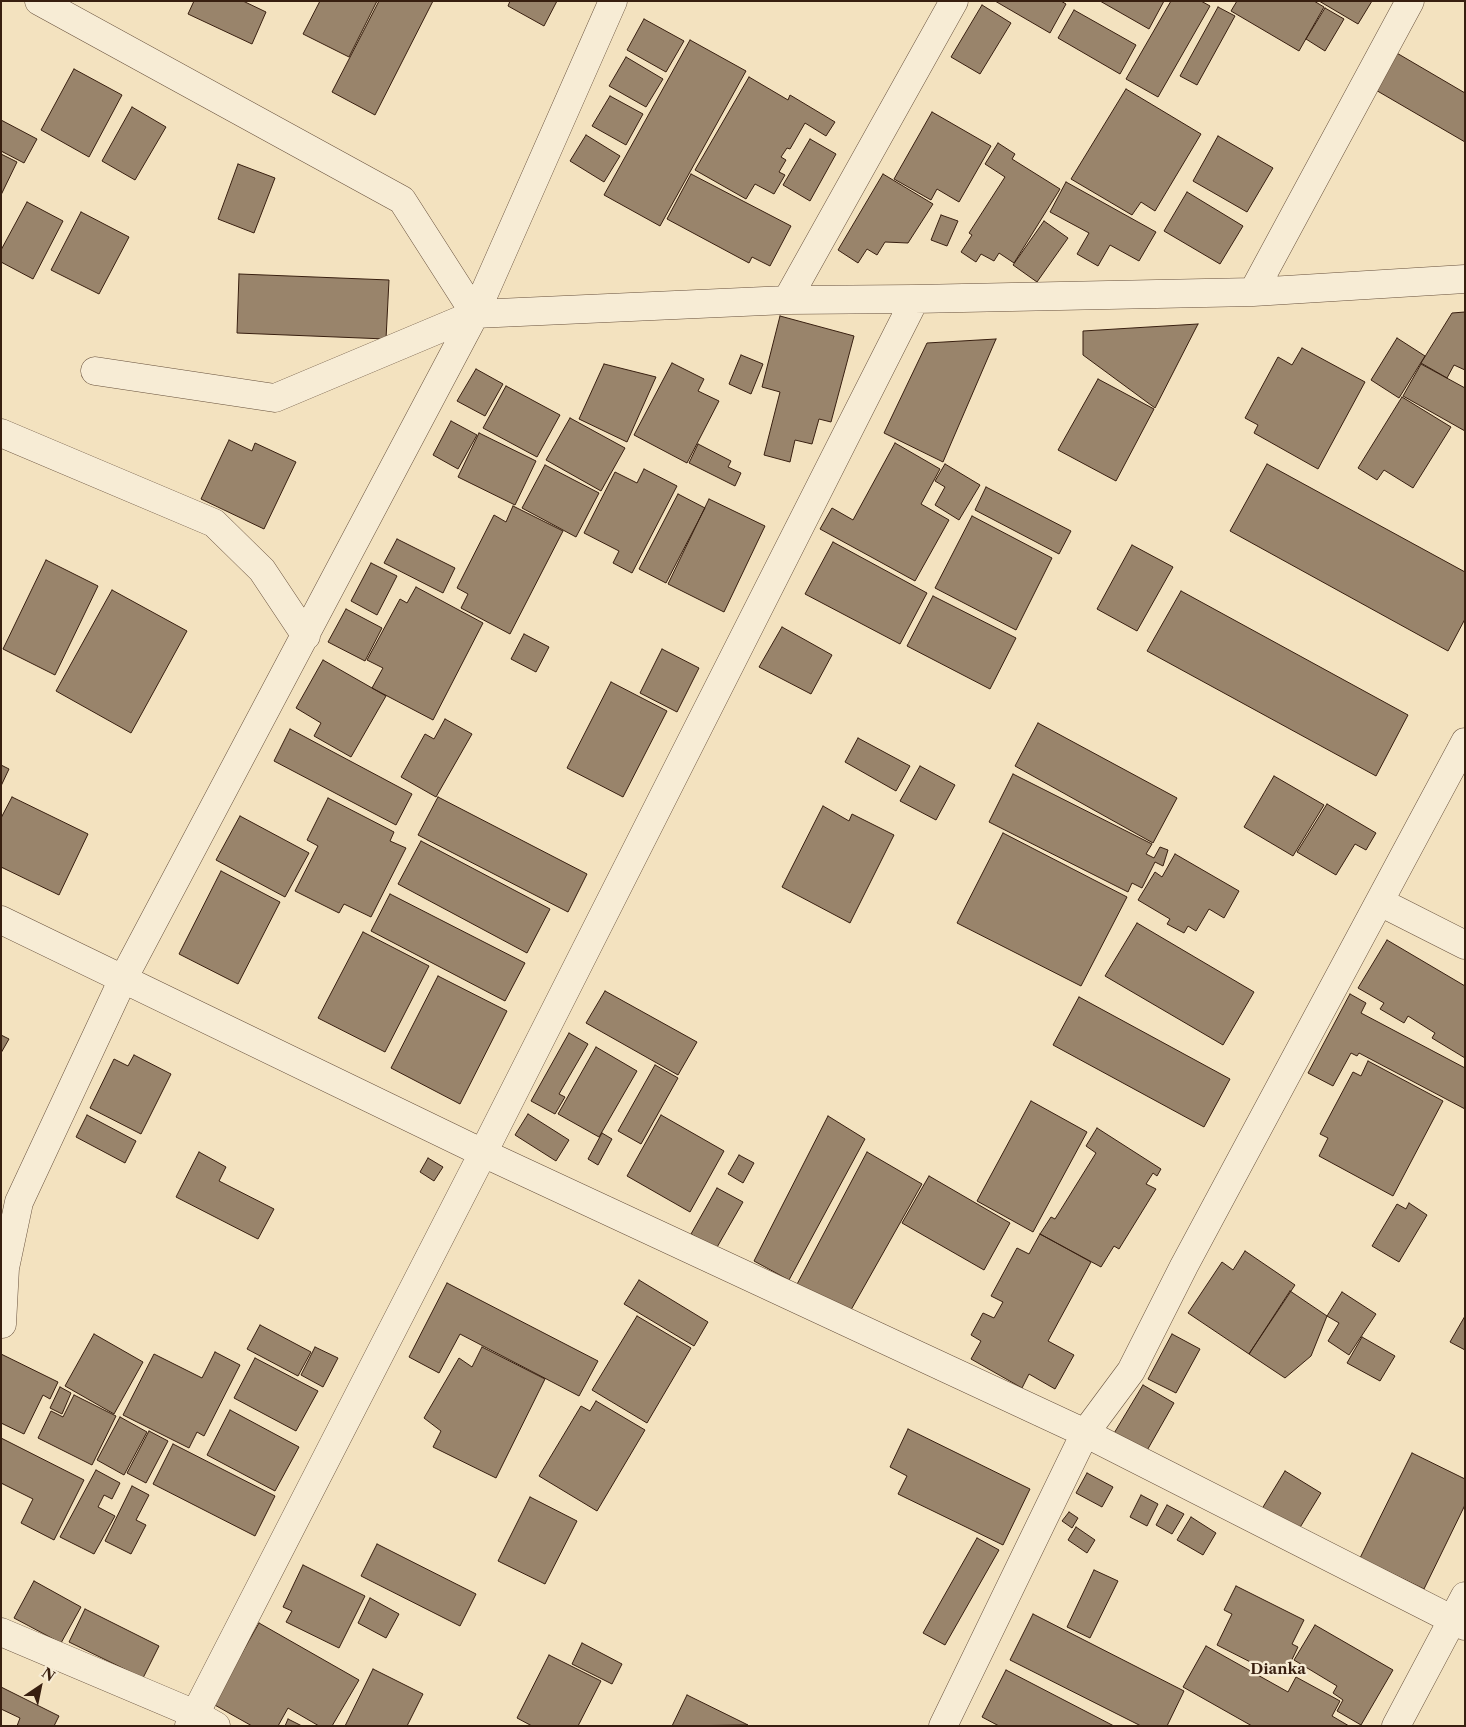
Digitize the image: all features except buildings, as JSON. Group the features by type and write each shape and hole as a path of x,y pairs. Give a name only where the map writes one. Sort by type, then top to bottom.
{"street":[{"path":"39,1 402,200 475,314"},
{"path":"2,1324 5,1268 19,1202 123,979 475,314 613,1"},
{"path":"787,300 954,1"},
{"path":"1253,292 1410,1"},
{"path":"95,370 275,398 475,314 787,300 1253,292 1465,279"},
{"path":"1,1632 200,1722 483,1154 915,299"},
{"path":"1,433 214,523 262,570 306,636"},
{"path":"943,1726 1085,1433 1131,1371 1184,1266 1465,742"},
{"path":"1380,902 1465,945"},
{"path":"1,920 483,1154 1085,1433 1458,1622"},
{"path":"1396,1726 1458,1622 1465,1596"}],"district":[{"name":"Dianka","path":"1278,1670"}]}
